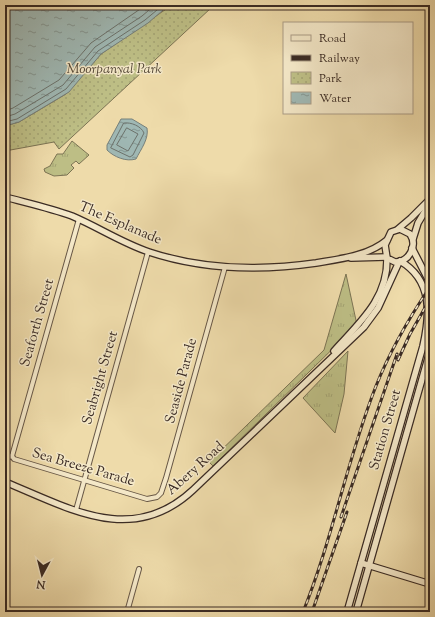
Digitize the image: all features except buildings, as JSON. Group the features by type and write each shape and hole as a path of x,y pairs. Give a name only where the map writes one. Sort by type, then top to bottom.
{"main road":[{"name":"The Esplanade","path":"5,197 57,211 79,219 124,242 148,252 185,261 225,267 272,268 345,258 387,258"},
{"path":"430,199 411,218 391,232 387,240 387,258 395,262 400,262 410,254 418,224 430,203"},
{"path":"397,229 408,231 413,239"},
{"name":"The Esplanade","path":"345,258 373,250 387,240"},
{"path":"412,248 430,283"},
{"name":"Abery Road","path":"328,359 364,319 376,303 385,280 387,258"},
{"name":"Abery Road","path":"5,482 100,518 123,520 154,515 174,505 198,485 328,359 354,337 372,317 400,262"},
{"name":"Station Street","path":"347,612 423,346 430,308 416,274 400,262"},
{"name":"Station Street","path":"356,612 430,351"},
{"path":"361,563 430,584"}],"street":[{"name":"Seaforth Street","path":"12,456 79,219"},
{"name":"Seabright Street","path":"76,510 148,252"},
{"name":"Seaside Parade","path":"156,498 161,494 164,485 225,267"},
{"name":"Sea Breeze Parade","path":"5,458 12,456 14,459 84,480 147,498 156,498"},
{"path":"127,612 139,569"}],"green space":[{"name":"Moorpanyal Park","path":"172,5 223,5 211,8 59,149 54,142 5,151 5,126 19,122 66,94 101,54"},
{"path":"72,141 89,155 79,164 76,161 71,165 74,168 67,175 54,176 45,172 44,169 50,166 57,154 63,154"},
{"path":"346,274 357,325 213,466 209,462 324,350"},
{"path":"348,351 344,394 335,433 303,398"}],"water":[{"path":"5,5 169,5 148,23 101,54 69,92 19,122 5,126"},
{"path":"121,119 132,119 147,128 146,140 136,159 128,160 120,158 107,150 107,145"}],"railway":[{"path":"303,612 314,584 357,442 376,386 400,335 430,287"},
{"path":"398,360 410,334 430,299"},
{"path":"341,517 397,354"},
{"path":"312,612 347,512"}]}
